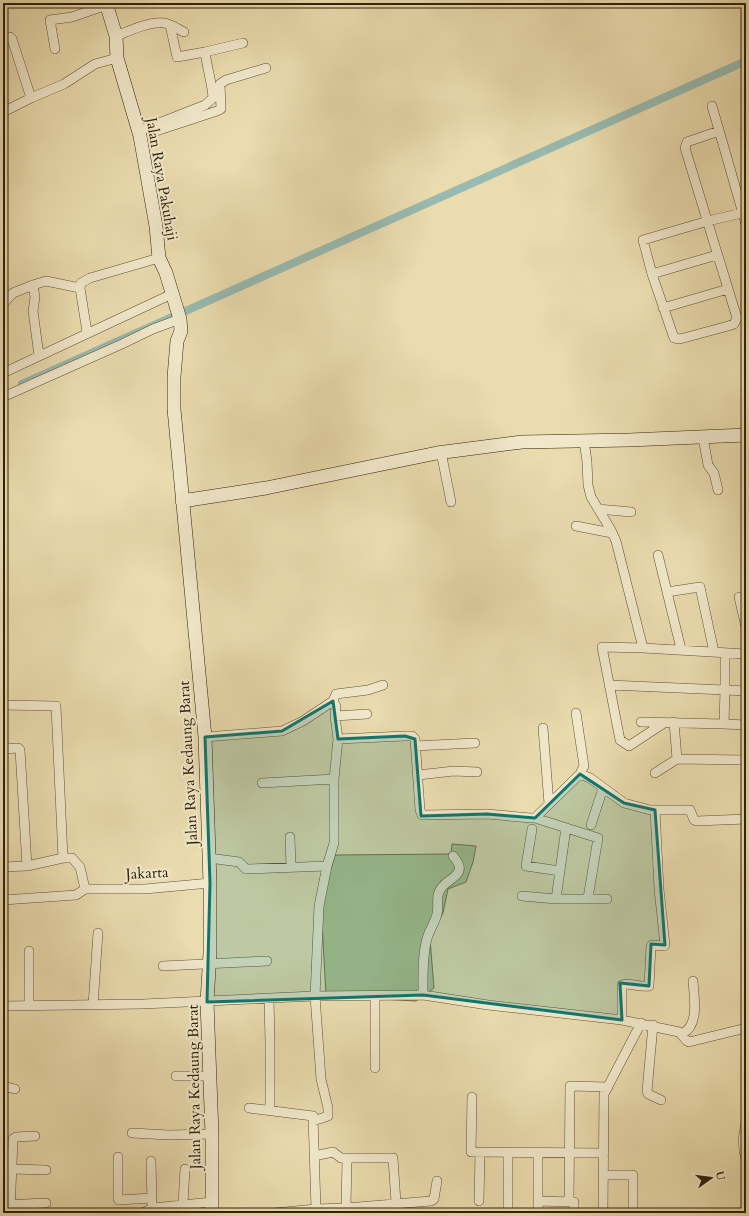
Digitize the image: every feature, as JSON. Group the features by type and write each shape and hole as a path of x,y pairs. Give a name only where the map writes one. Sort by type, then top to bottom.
{"street":[{"name":"Jalan Raya Pakuhaji","path":"106,4 116,36 117,58 140,134 156,226 159,258 166,273 179,317"},
{"path":"54,49 50,20 72,17 106,4"},
{"path":"116,36 155,23 165,23 184,32"},
{"path":"170,25 177,57 243,43"},
{"path":"3,37 10,37 12,39 31,98"},
{"path":"140,134 211,101 213,98 212,88 205,52"},
{"path":"3,112 64,84 95,64 117,58"},
{"path":"140,134 217,111 221,108 220,84 230,78 266,68"},
{"path":"712,106 746,224"},
{"path":"719,131 687,142 685,148 708,221 737,318 736,322 732,325 678,339 673,337 652,274 643,242 644,239 708,221 744,213"},
{"path":"652,274 718,256"},
{"path":"87,332 80,288 81,283 90,278 159,258"},
{"path":"3,304 13,293 33,284 46,281 80,288"},
{"path":"33,284 35,297 33,311 39,356"},
{"path":"663,308 728,290"},
{"path":"3,373 87,332 173,297"},
{"path":"737,318 746,316"},
{"path":"3,397 179,317"},
{"name":"Jalan Raya Kedaung Barat","path":"179,317 181,331 177,341 174,378 174,409 205,737 210,883 210,963 207,1002 212,1134 212,1208"},
{"path":"182,501 266,488 441,452 522,442 746,435"},
{"path":"703,437 708,464 714,474 718,490"},
{"path":"584,440 588,485 591,497 612,533 620,553 644,648"},
{"path":"441,452 451,502"},
{"path":"598,508 631,512"},
{"path":"576,526 612,533"},
{"path":"658,555 681,650"},
{"path":"667,592 700,587 714,652"},
{"path":"739,597 745,614 746,626"},
{"path":"664,723 629,746 620,740 602,647 746,654"},
{"path":"724,724 725,653"},
{"path":"205,737 282,731 333,701 336,694 368,690 383,685"},
{"path":"610,685 746,691"},
{"path":"313,1121 328,1116 328,1108 321,1079 315,996 319,906 334,843 334,779 338,739 335,716 336,706 333,701"},
{"path":"3,705 56,706 63,858"},
{"path":"536,818 580,774 584,766 576,713"},
{"path":"335,716 367,714"},
{"path":"641,722 674,722 746,726"},
{"path":"674,722 677,758"},
{"path":"543,728 549,804"},
{"path":"338,739 412,736 415,739 416,746 420,810 422,815 487,814 536,818 598,838 588,898"},
{"path":"416,746 475,744"},
{"path":"3,749 19,749 27,866"},
{"path":"655,773 677,758 746,760"},
{"path":"418,775 454,771 477,772"},
{"path":"580,774 590,778 624,803 655,810 690,810 694,820 697,821 746,819"},
{"path":"262,783 334,779"},
{"path":"591,825 603,788"},
{"path":"622,1020 622,985 649,986 651,946 652,944 665,945 658,889 655,810"},
{"path":"556,899 566,828"},
{"path":"532,830 526,866 560,871"},
{"path":"290,837 290,867"},
{"path":"423,995 426,941 437,914 439,892 442,887 456,876 460,868 458,862 453,856"},
{"path":"3,867 27,866 63,858 72,858 80,867 85,888"},
{"path":"209,858 239,862 246,869 328,866"},
{"name":"Jakarta","path":"3,900 76,895 85,888 145,889 210,883"},
{"path":"522,896 556,899 607,899"},
{"path":"93,1005 98,933"},
{"path":"29,951 29,1005"},
{"path":"163,966 267,961"},
{"path":"682,1034 687,1031 693,1022 693,981"},
{"path":"3,1006 207,1002 315,996 423,995 488,1005 622,1020 653,1025 679,1032 687,1041 692,1042 707,1036 746,1028"},
{"path":"375,996 375,1068"},
{"path":"269,999 270,1110"},
{"path":"603,1213 604,1094 641,1023"},
{"path":"653,1025 647,1091 648,1094 661,1100"},
{"path":"176,1076 210,1076"},
{"path":"3,1086 15,1089"},
{"path":"569,1202 570,1086 608,1087"},
{"path":"472,1097 471,1152 604,1153"},
{"path":"249,1108 313,1116 317,1211"},
{"path":"746,1123 743,1137 746,1159"},
{"path":"132,1133 157,1135 212,1134"},
{"path":"35,1136 16,1137 13,1139 8,1208 46,1203"},
{"path":"314,1156 333,1152 342,1158 347,1159 393,1158 396,1203"},
{"path":"479,1201 480,1152"},
{"path":"508,1152 508,1213"},
{"path":"538,1153 538,1213"},
{"path":"118,1157 118,1199 133,1200 151,1198"},
{"path":"346,1208 347,1159"},
{"path":"151,1161 152,1211"},
{"path":"12,1169 46,1170"},
{"path":"185,1169 185,1207"},
{"path":"604,1175 633,1175 633,1213"},
{"path":"274,1213 317,1211 432,1201 434,1199 436,1181"},
{"path":"538,1201 574,1202 574,1213"},
{"path":"142,1213 185,1207 212,1208"}],"highlighted area":[{"path":"333,701 338,739 405,736 415,739 421,816 487,814 535,818 580,774 624,803 655,810 665,945 651,944 649,986 620,983 622,1020 423,995 207,1002 210,883 205,737 282,731"}],"green space":[{"path":"452,844 476,846 473,862 466,882 448,889 443,913 430,939 434,988 416,1001 326,996 321,903 335,855 451,854"}],"waterway":[{"path":"22,384 746,61"}]}
